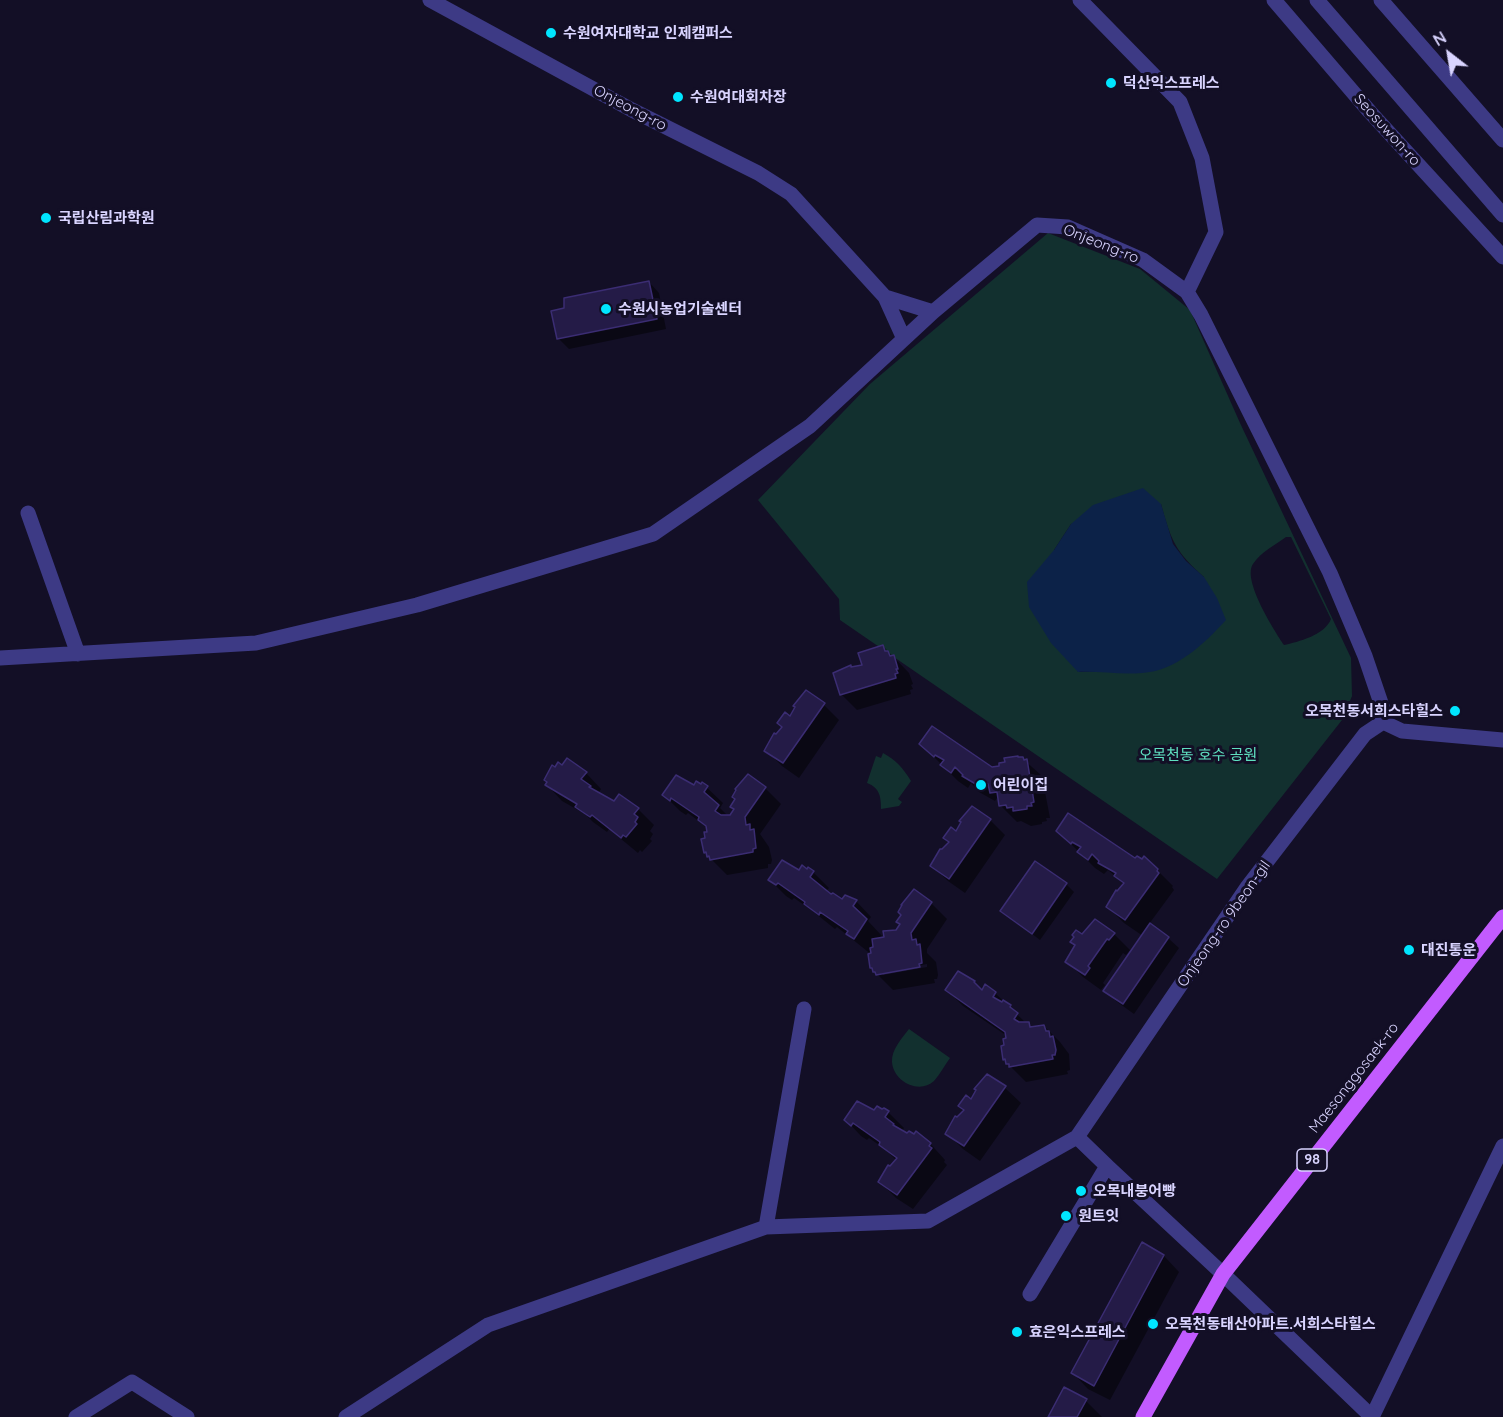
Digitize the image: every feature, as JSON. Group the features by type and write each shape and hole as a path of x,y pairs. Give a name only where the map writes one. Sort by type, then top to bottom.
{"main road":[{"name":"Maesonggosaek-ro","path":"1143,1417 1223,1274 1503,917"}],"street":[{"name":"Onjeong-ro","path":"429,0 632,110 766,178 791,194 885,297"},
{"path":"1080,0 1180,102 1202,158 1216,232 1187,292"},
{"name":"Seosuwon-ro","path":"1274,0 1370,112 1503,257"},
{"name":"Seosuwon-ro","path":"1317,0 1503,215"},
{"path":"1381,0 1503,140"},
{"name":"Onjeong-ro","path":"0,658 256,643 417,605 653,534 810,426 933,312 1037,225 1068,227 1095,238 1143,260 1187,292 1201,315 1330,573 1365,656 1382,706 1383,722"},
{"path":"885,297 933,312"},
{"path":"885,297 904,339"},
{"path":"28,513 78,654"},
{"path":"1383,722 1402,731 1503,740"},
{"name":"Onjeong-ro 9beon-gil","path":"1077,1137 1248,886 1365,734 1383,722"},
{"path":"766,1227 804,1009"},
{"path":"346,1417 488,1325 766,1227 928,1221 1077,1137 1372,1417 1503,1146"},
{"path":"1030,1294 1107,1167"},
{"path":"75,1417 132,1382 187,1417"}],"green space":[{"name":"오목천동 호수 공원","path":"1048,233 1140,269 1190,310 1240,423 1351,658 1352,696 1342,720 1217,879 840,620 839,599 758,500 870,384","holes":["1161,504 1176,545 1204,577 1100,671 1078,672 1054,550 1071,524","1286,537 1291,537 1331,619 1328,625 1317,633 1284,645 1255,593 1251,571 1253,564 1260,556"]},
{"path":"883,753 899,765 911,781 898,799 902,802 899,806 881,809 879,793 875,787 867,783 876,756 881,758"},
{"path":"909,1029 950,1058 934,1081 921,1087 908,1084 893,1069 893,1053"}],"water":[{"path":"1143,488 1161,504 1173,544 1186,561 1204,577 1217,598 1226,620 1199,647 1178,662 1166,667 1134,673 1078,672 1051,643 1029,607 1027,582 1054,550 1071,524 1093,505"}],"building":[{"name":"수원시농업기술센터","path":"649,281 657,319 557,339 551,311 564,308 564,298"},
{"path":"883,645 890,656 894,655 898,669 896,669 898,673 895,674 896,678 840,695 833,673 851,665 851,667 862,665 858,653"},
{"path":"806,690 825,703 783,763 764,751 774,733 776,734 782,727 777,723 785,712 790,716 795,707 793,706"},
{"path":"932,726 992,767 1005,762 1004,758 1018,756 1023,757 1024,760 1027,759 1034,802 1031,803 1032,806 1013,811 1013,807 999,806 997,792 990,793 988,784 983,780 979,786 962,776 955,767 951,773 940,765 944,760 935,755 934,757 919,744"},
{"path":"567,758 587,772 581,779 591,786 589,787 614,801 619,794 639,808 634,814 638,817 635,822 637,824 626,837 623,835 621,838 592,815 590,817 575,807 577,804 545,785 547,782 544,780 552,765 555,767 558,762 562,765"},
{"path":"748,774 766,787 745,817 746,825 750,824 750,830 754,829 756,848 753,852 710,860 706,852 704,853 701,839 705,838 706,826 698,820 699,817 671,798 670,801 662,795 676,775 694,785 696,781 701,784 702,782 708,786 704,792 719,805 715,811 721,815 730,815 734,809 730,807 735,799 732,797 735,789"},
{"path":"972,806 991,819 949,879 930,866 940,849 949,842 943,838 951,827 956,831 961,822 959,821"},
{"path":"1068,813 1135,858 1137,856 1142,859 1144,856 1158,869 1159,873 1125,920 1106,907 1116,890 1124,883 1114,876 1116,873 1098,863 1099,861 1092,854 1088,860 1077,852 1081,847 1072,842 1071,844 1056,831"},
{"path":"782,860 799,870 802,865 814,871 810,877 831,894 842,899 845,895 857,900 853,906 867,919 854,939 846,934 848,931 820,912 819,915 778,883 776,885 768,880"},
{"path":"1035,861 1067,883 1032,934 1000,911"},
{"path":"914,889 932,902 911,933 912,940 916,939 917,945 920,944 922,963 919,964 920,967 876,975 870,968 868,954 871,953 870,948 873,947 872,939 884,937 883,931 896,930 900,924 896,922 901,915 898,912 901,905"},
{"path":"1095,919 1115,933 1109,940 1107,939 1088,966 1090,968 1085,975 1065,962 1075,945 1070,942 1074,937 1072,935 1076,930 1082,934"},
{"path":"1150,923 1169,937 1123,1004 1103,991"},
{"path":"958,971 975,981 982,990 985,984 996,992 993,997 1011,1005 1010,1007 1018,1013 1014,1019 1019,1022 1029,1022 1030,1027 1044,1025 1050,1037 1053,1036 1056,1050 1055,1055 1052,1055 1053,1059 1009,1067 1005,1059 1003,1060 1001,1046 1004,1045 1003,1039 1006,1038 1005,1032 945,990"},
{"path":"987,1074 1006,1086 964,1146 945,1134 955,1116 957,1117 964,1110 958,1106 966,1095 971,1099 976,1090 974,1089"},
{"path":"857,1101 874,1110 877,1106 884,1108 889,1111 885,1117 893,1125 907,1133 909,1131 914,1134 916,1131 931,1143 929,1146 932,1148 897,1195 878,1182 888,1165 890,1166 897,1158 879,1145 880,1142 853,1123 851,1126 844,1120"},
{"path":"1142,1242 1164,1255 1094,1386 1071,1373"},
{"path":"1064,1387 1087,1399 1077,1417 1048,1417"}],"place":[{"name":"수원여자대학교 인제캠퍼스","path":"551,33"},
{"name":"덕산익스프레스","path":"1111,83"},
{"name":"수원여대회차장","path":"678,97"},
{"name":"국립산림과학원","path":"46,218"},
{"name":"수원시농업기술센터","path":"606,309"},
{"name":"오목천동서희스타힐스","path":"1455,711"},
{"name":"어린이집","path":"981,785"},
{"name":"대진통운","path":"1409,950"},
{"name":"오목내붕어빵","path":"1081,1191"},
{"name":"원트잇","path":"1066,1216"},
{"name":"오목천동태산아파트.서희스타힐스","path":"1153,1324"},
{"name":"효은익스프레스","path":"1017,1332"}]}
